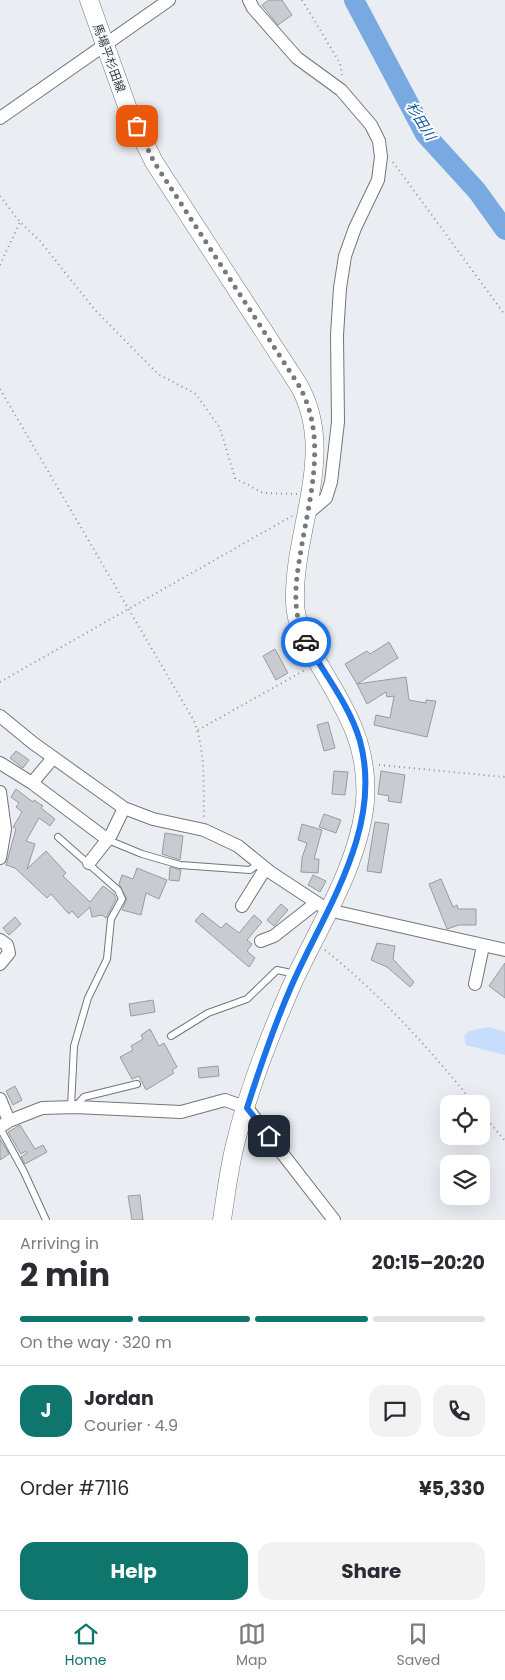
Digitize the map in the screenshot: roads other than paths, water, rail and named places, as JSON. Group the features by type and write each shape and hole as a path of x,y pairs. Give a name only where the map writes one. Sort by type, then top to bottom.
{"main road":[{"name":"馬場平杉田線","path":"89,0 128,108 154,162 298,384 308,403 316,441 296,579 295,601 301,632 354,724 364,763 365,803 355,847 322,906 313,941 297,974 247,1108 236,1140 222,1220"}],"street":[{"path":"0,118 169,0"},
{"path":"249,0 269,28 297,58 344,94 371,125 379,141 381,170 345,256 340,288 337,335 338,422 331,482 326,498 306,515"},
{"path":"0,716 53,758 124,808 153,819 204,830 238,846 261,866 322,906 505,950"},
{"path":"32,783 53,758"},
{"path":"0,763 32,783 108,840"},
{"path":"0,792 5,829 0,858"},
{"path":"89,862 108,840 124,808"},
{"path":"242,906 261,866"},
{"path":"261,941 274,936 322,906"},
{"path":"0,940 7,946 9,953 0,964"},
{"path":"475,984 483,946"},
{"path":"0,1099 3,1125 42,1108 73,1107 181,1112 225,1100 247,1108 334,1220"}],"lane":[{"path":"58,837 89,862 118,890 122,899 111,919 107,959 88,998 74,1046 73,1107"},
{"path":"108,840 142,854 180,865 250,870 261,866"},
{"path":"171,1036 208,1013 247,999 277,970 297,974"},
{"path":"73,1107 84,1097 137,1084"},
{"path":"3,1125 46,1220"}],"waterway":[{"name":"杉田川","path":"354,0 425,134 477,191 505,230"}]}
